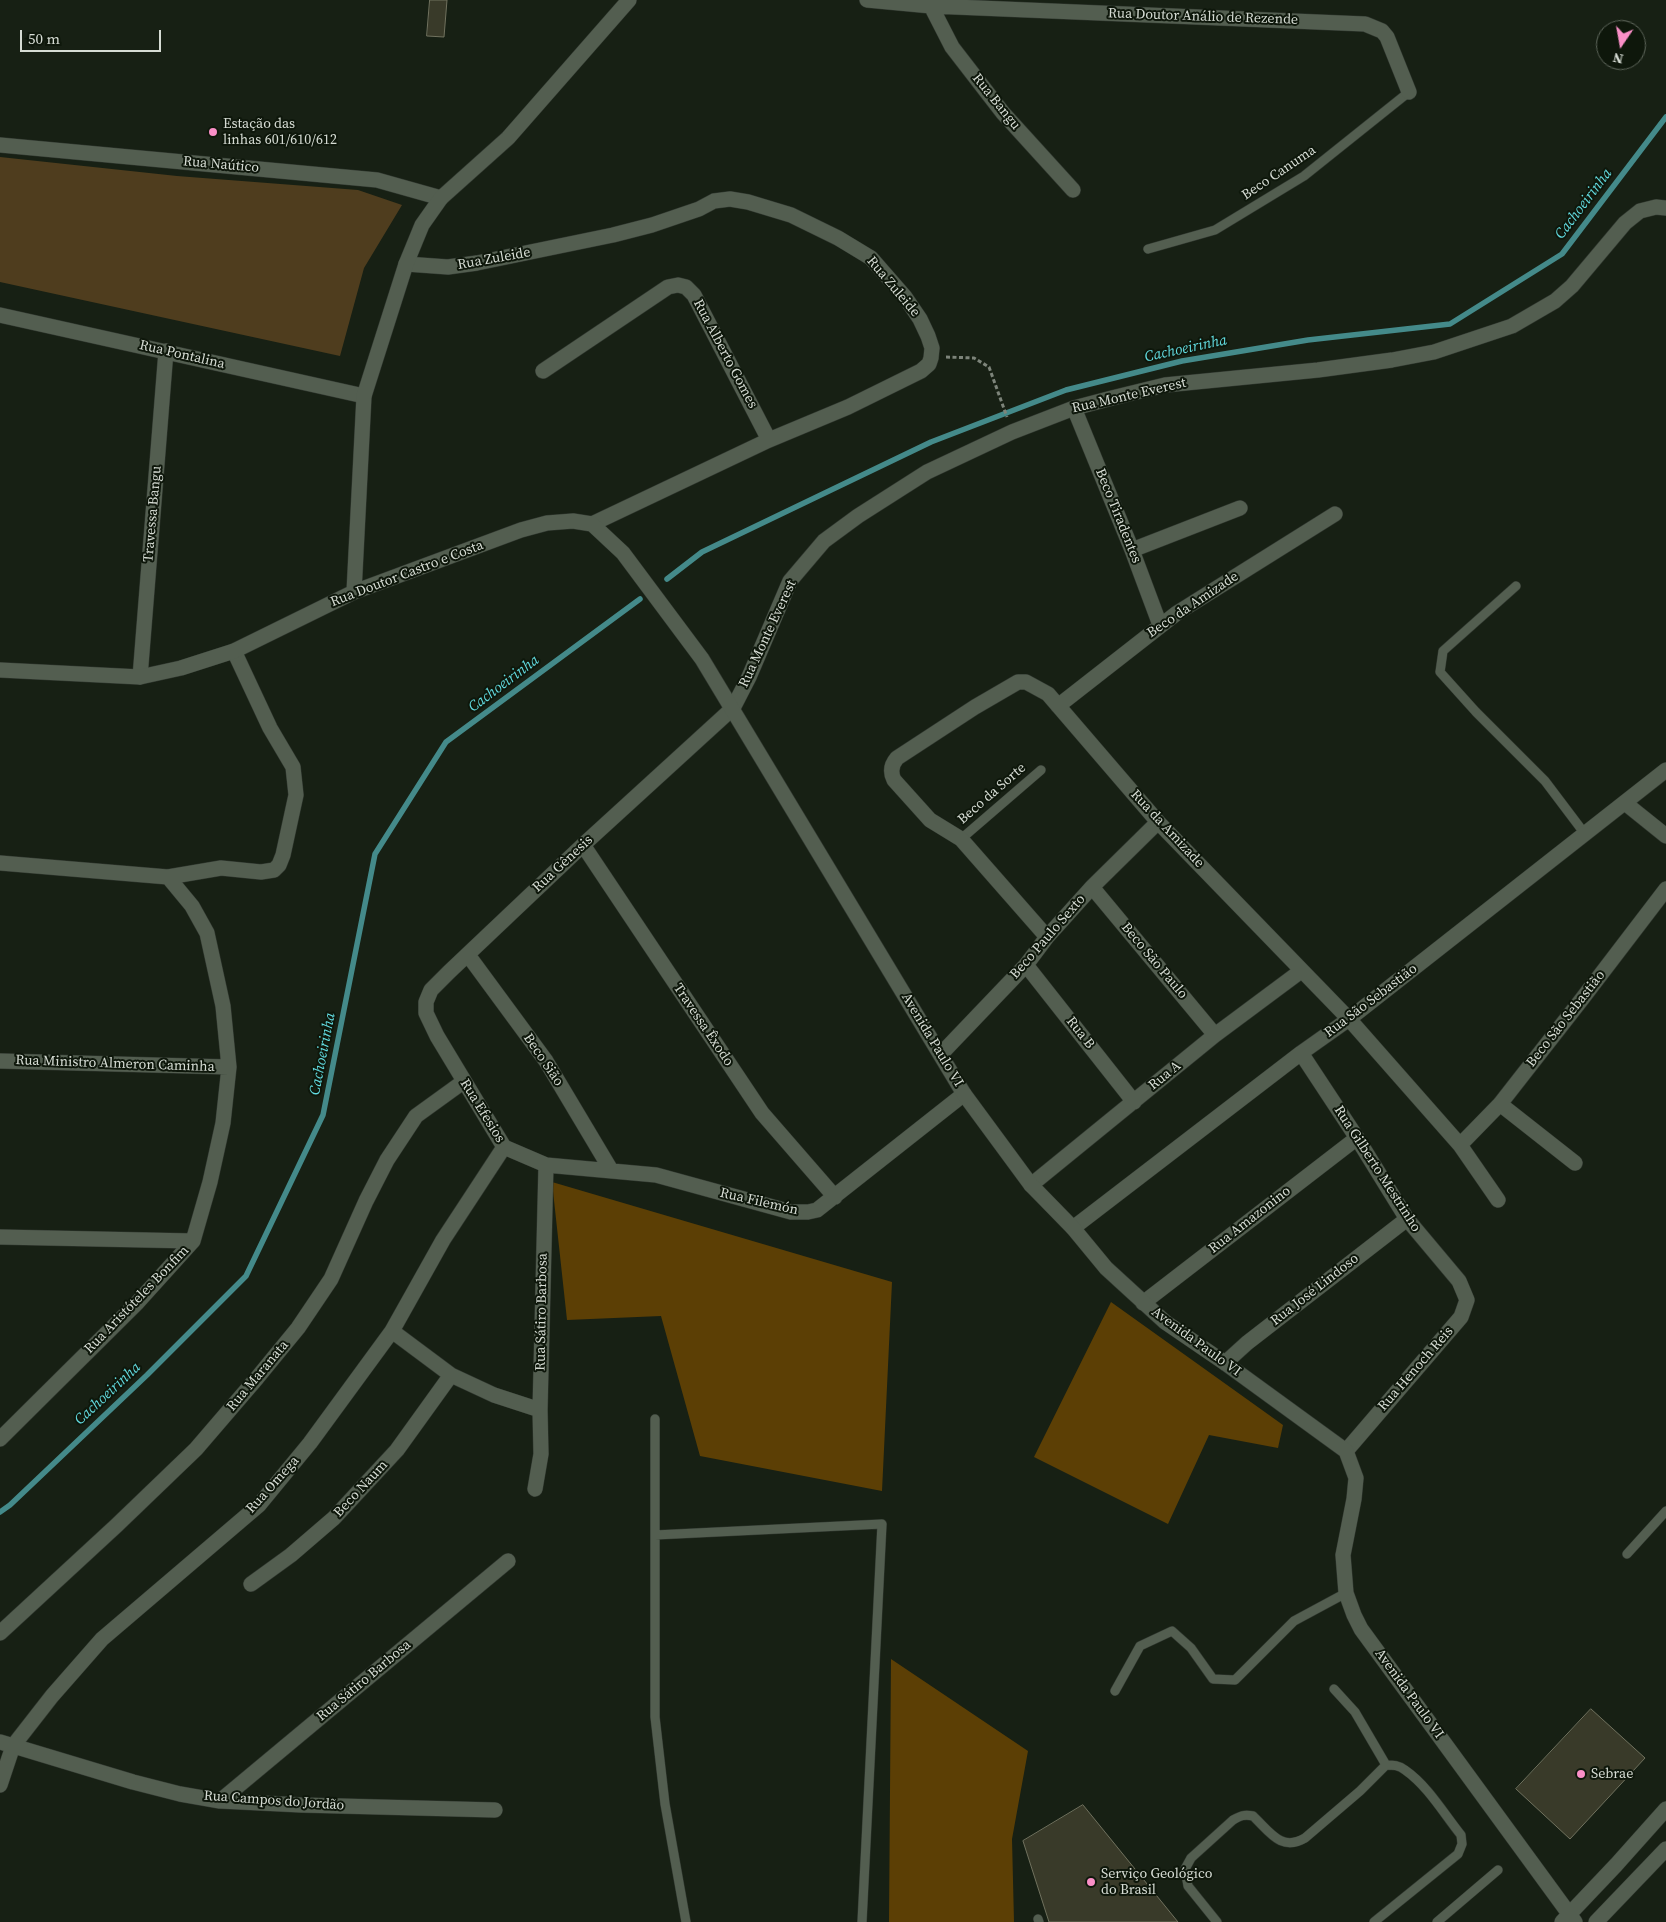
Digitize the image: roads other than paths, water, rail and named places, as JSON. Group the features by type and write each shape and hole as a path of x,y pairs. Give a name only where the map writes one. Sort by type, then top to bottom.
{"street":[{"path":"354,592 364,396 406,264 422,225 441,198 508,138 629,0"},
{"name":"Rua Doutor Análio de Rezende","path":"867,0 931,6 1364,24 1382,31 1387,37 1409,92"},
{"name":"Rua Bangu","path":"931,6 952,47 1003,113 1073,190"},
{"name":"Rua Naútico","path":"0,145 377,180 441,198"},
{"name":"Rua Zuleide","path":"406,264 448,267 535,252 652,226 699,209 714,201 739,200 791,215 838,238 871,258 920,319 932,348 929,364 921,371 848,407 769,440"},
{"name":"Rua Monte Everest","path":"733,708 749,677 790,580 824,541 858,516 927,472 1012,432 1074,408 1165,385 1318,370 1392,360 1434,352 1512,326 1555,301 1572,286 1593,264 1625,222 1640,211 1656,207 1666,208"},
{"name":"Rua Alberto Gomes","path":"543,371 668,287 678,285 686,287 694,295 711,326 769,440"},
{"name":"Rua Pontalina","path":"0,316 364,396"},
{"name":"Travessa Bangu","path":"140,677 166,351"},
{"name":"Beco Tiradentes","path":"1074,408 1132,550 1160,625"},
{"path":"733,708 702,659 623,553 592,524 769,440"},
{"path":"1132,550 1240,508"},
{"name":"Beco da Amizade","path":"1058,706 1160,625 1335,514"},
{"name":"Rua Doutor Castro e Costa","path":"0,670 140,677 181,668 234,651 354,592 530,527 547,522 573,521 592,524"},
{"path":"0,863 168,877 221,868 261,872 274,870 279,865 296,795 293,767 270,728 234,651"},
{"name":"Rua da Amizade","path":"962,839 930,820 894,780 891,768 896,758 975,707 1018,682 1026,682 1048,694 1158,822 1349,1019"},
{"name":"Rua Gênesis","path":"437,1036 426,1013 426,1002 431,990 583,845 733,708"},
{"name":"Avenida Paulo VI","path":"733,708 964,1094 1031,1185 1073,1228 1106,1268 1164,1322 1225,1363 1346,1451 1356,1478 1354,1499 1343,1555 1346,1592 1354,1615 1361,1629 1568,1919"},
{"name":"Rua São Sebastião","path":"1073,1228 1301,1053 1349,1019 1666,770"},
{"path":"1625,803 1666,836"},
{"name":"Beco Paulo Sexto","path":"941,1054 1026,965 1047,937 1092,887 1158,822"},
{"path":"962,839 1047,937"},
{"name":"Travessa Êxodo","path":"583,845 762,1113 835,1197"},
{"name":"Rua Aristóteles Bonfim","path":"0,1439 137,1303 193,1241 210,1182 223,1124 229,1067 223,1006 207,933 192,906 168,877"},
{"name":"Beco São Paulo","path":"1092,887 1215,1035"},
{"name":"Beco São Sebastião","path":"1460,1145 1500,1104 1666,888"},
{"name":"Beco Sião","path":"468,954 546,1061 612,1170"},
{"name":"Rua B","path":"1026,965 1134,1102"},
{"name":"Rua A","path":"1031,1185 1215,1035 1301,971"},
{"path":"1349,1019 1460,1145 1498,1200"},
{"name":"Rua Efesios","path":"437,1036 504,1148 546,1165"},
{"name":"Rua Gilberto Mestrinho","path":"1301,1053 1408,1219 1459,1281"},
{"name":"Rua Ministro Almeron Caminha","path":"0,1061 229,1067"},
{"name":"Rua Maranata","path":"0,1632 117,1525 196,1449 257,1378 298,1328 331,1279 366,1201 387,1160 416,1116 463,1082"},
{"name":"Rua Filemón","path":"546,1165 656,1175 791,1212 808,1212 817,1210 835,1197 964,1094"},
{"path":"1500,1104 1576,1163"},
{"name":"Rua Amazonino","path":"1143,1303 1357,1138"},
{"name":"Rua Omega","path":"0,1785 6,1744 52,1696 102,1639 259,1505 310,1443 392,1331 442,1240 504,1148"},
{"name":"Rua Sátiro Barbosa","path":"535,1489 541,1454 540,1410 546,1165"},
{"name":"Rua José Lindoso","path":"1225,1363 1247,1343 1408,1219"},
{"path":"0,1237 193,1241"},
{"name":"Rua Henoch Reis","path":"1346,1451 1461,1317 1467,1300 1459,1281"},
{"path":"392,1331 450,1375 494,1395 540,1410"},
{"name":"Beco Naum","path":"251,1584 291,1555 334,1518 397,1450 450,1375"},
{"name":"Rua Sátiro Barbosa","path":"220,1801 508,1561"},
{"name":"Rua Campos do Jordão","path":"6,1744 133,1782 220,1801 495,1810"},
{"path":"1568,1919 1666,1809"},
{"path":"1596,1922 1666,1848"}],"lane":[{"name":"Beco Canuma","path":"1148,249 1215,230 1304,176 1409,92"},
{"path":"1516,586 1443,651 1440,672 1476,712 1545,782 1585,834"},
{"name":"Beco da Sorte","path":"962,839 1041,770"},
{"path":"655,1419 656,1717 666,1804 686,1922"},
{"path":"1627,1554 1666,1511"},
{"path":"655,1535 882,1524 862,1922"},
{"path":"1115,1691 1140,1646 1172,1631 1190,1648 1213,1679 1235,1680 1294,1621 1346,1592"},
{"path":"1334,1689 1355,1712 1386,1765"},
{"path":"1217,1922 1194,1896 1185,1878 1187,1864 1200,1849 1233,1820 1247,1814 1253,1816 1284,1843 1296,1843 1305,1838 1360,1791 1386,1765"},
{"path":"1374,1922 1458,1854 1462,1844 1461,1835 1420,1784 1405,1769 1386,1765"},
{"path":"1437,1922 1498,1870"}],"waterway":[{"name":"Cachoeirinha","path":"667,579 702,552 931,442 1066,390 1182,361 1308,340 1450,324 1562,254 1666,117"},
{"name":"Cachoeirinha","path":"0,1512 10,1505 147,1375 246,1276 323,1115 375,854 446,742 640,599"}],"place":[{"name":"Estação das linhas 601/610/612","path":"213,132"},
{"name":"Sebrae","path":"1581,1774"},
{"name":"Serviço Geológico do Brasil","path":"1091,1882"}]}
